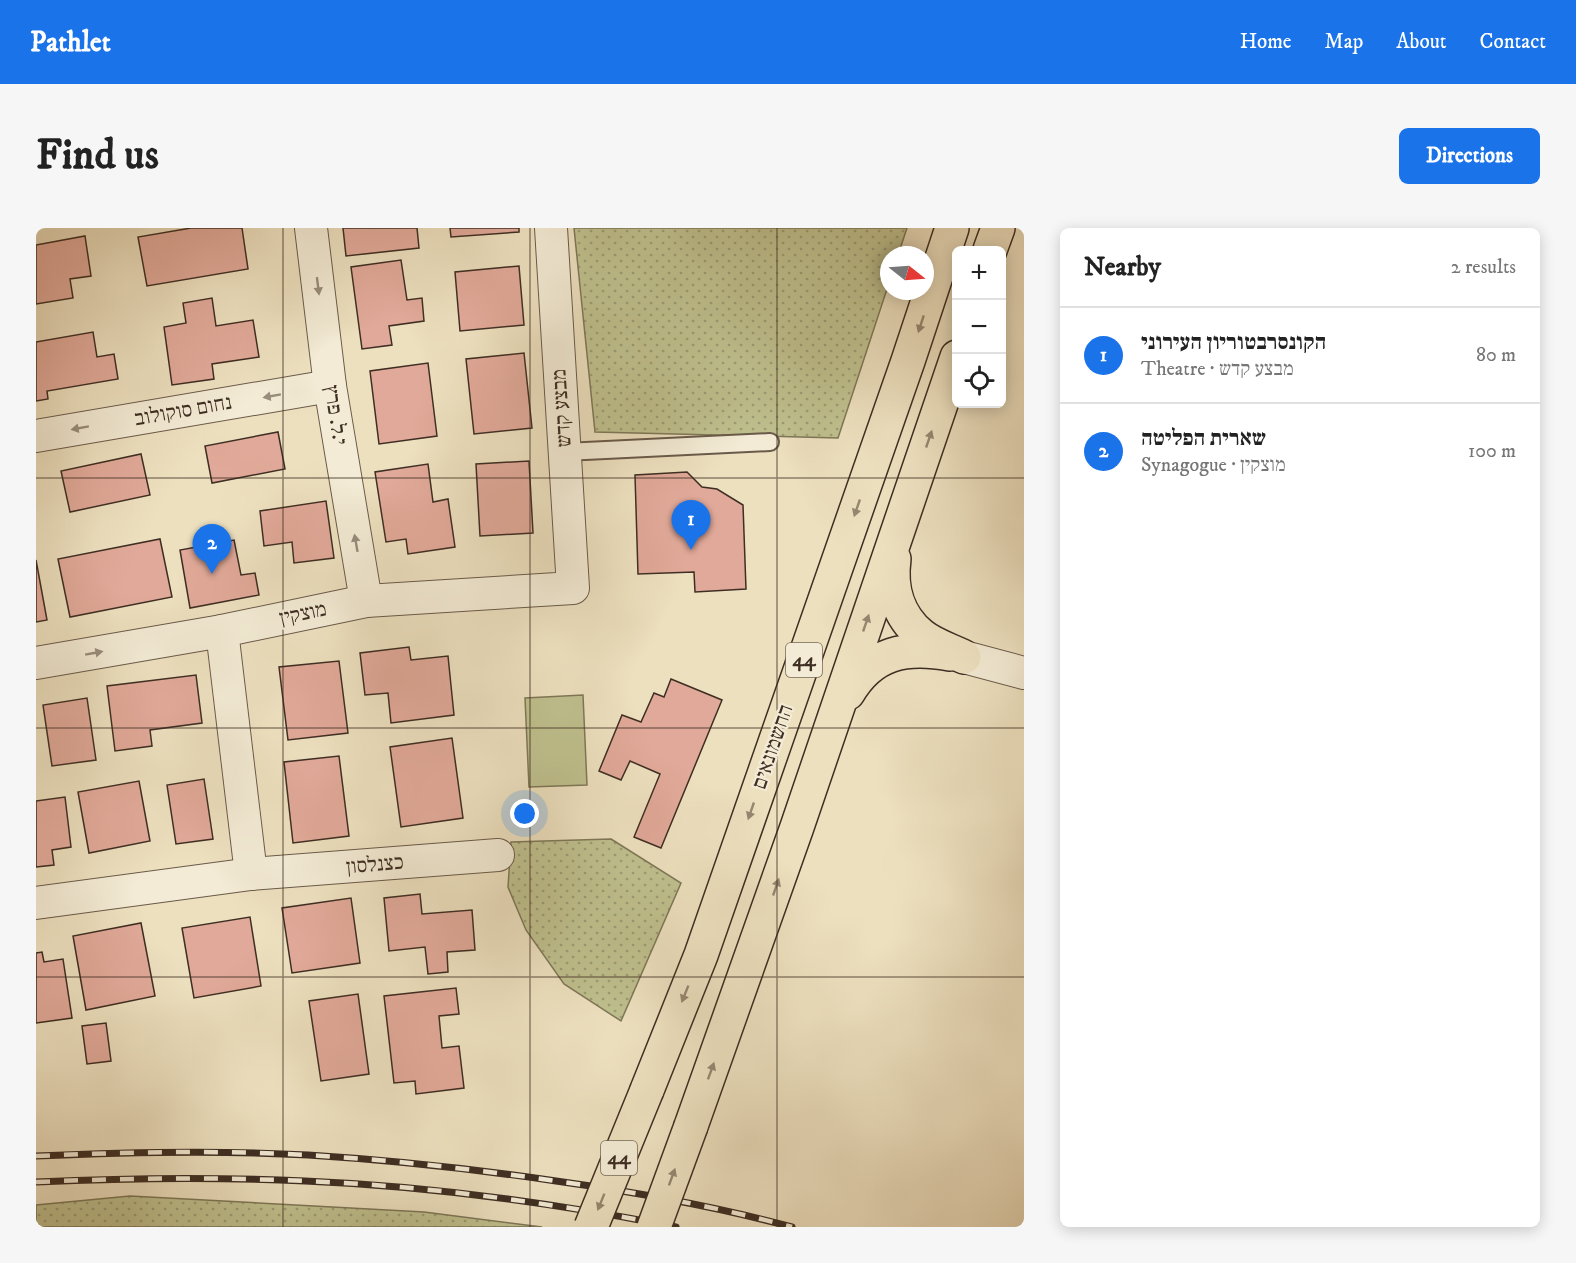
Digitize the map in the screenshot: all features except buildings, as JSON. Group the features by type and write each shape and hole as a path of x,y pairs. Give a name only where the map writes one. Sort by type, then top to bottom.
{"highway":[{"name":"החשמונאים","path":"591,1227 701,955 908,361 952,228"},
{"name":"44","path":"654,1227 952,371"},
{"path":"906,504 893,570 894,587 900,609 923,637 964,657"},
{"path":"833,718 853,685 869,666 888,656 907,650 939,652 964,657"}],"street":[{"name":"י.ל. פרץ","path":"311,228 330,386 366,601"},
{"name":"מבצע קדש","path":"551,228 573,588"},
{"name":"נחום סוקולוב","path":"36,436 330,386"},
{"name":"מוצקין","path":"36,663 222,631 366,601 573,588"},
{"path":"222,631 251,874"},
{"path":"964,657 1024,673"},
{"name":"כצנלסון","path":"36,903 251,874 498,855"}],"lane":[{"path":"565,452 770,442"}],"green space":[{"path":"574,228 907,228 901,246 880,246 880,300 883,300 838,438 595,432"},
{"path":"583,695 587,785 529,787 525,698"},
{"path":"611,839 681,883 621,1021 564,984 526,930 508,887 511,842"},
{"path":"130,1196 424,1212 542,1227 36,1227 36,1205"}],"railway":[{"path":"36,1156 240,1152 401,1162 615,1190 704,1206 792,1227"},
{"path":"36,1182 204,1179 352,1183 491,1197 584,1210 676,1227"}],"place":[{"name":"הקונסרבטוריון העירוני","path":"691,550"},
{"name":"שארית הפליטה","path":"212,574"}]}
